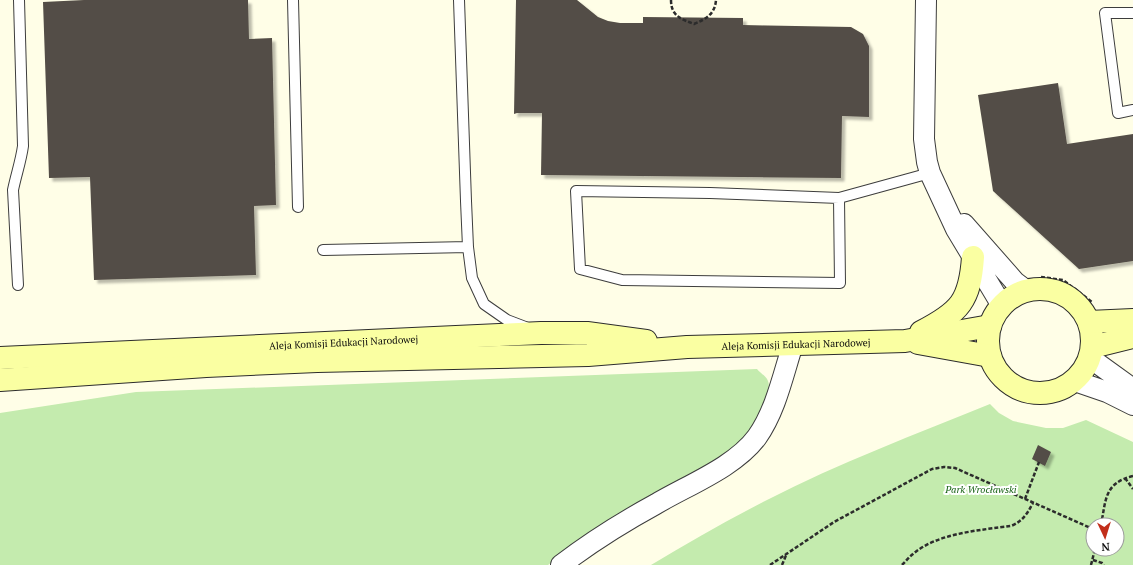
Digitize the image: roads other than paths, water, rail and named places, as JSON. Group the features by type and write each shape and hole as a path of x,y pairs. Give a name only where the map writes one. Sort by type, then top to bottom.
{"main road":[{"path":"905,341 941,322 956,311 962,302 972,276 974,257"},
{"path":"1091,312 1091,352 1081,374 1075,381 1062,389 1048,393 1033,394 1018,389 1006,381 996,370 990,356 988,341 990,326 994,316 1000,307 1031,283 1042,289 1056,292 1070,298 1081,308 1091,312 1133,320"},
{"name":"Aleja Komisji Edukacji Narodowej","path":"0,380 206,366 316,361 588,355 687,347 905,341 990,326"},
{"name":"Aleja Komisji Edukacji Narodowej","path":"0,358 541,333 587,333 687,347"},
{"path":"1091,352 1133,337"},
{"name":"Aleja Komisji Edukacji Narodowej","path":"905,341 990,356"}],"street":[{"path":"926,0 924,139 925,152 930,173 956,229 998,299 1000,307"},
{"path":"944,201 1015,282 1031,283"},
{"path":"561,565 611,530 726,465 746,450 759,434 767,420 793,344"},
{"path":"1091,352 1133,389"},
{"path":"1075,381 1107,392 1133,405"}],"lane":[{"path":"18,285 13,190 23,146 19,0"},
{"path":"293,0 298,207"},
{"path":"459,0 468,247 472,278 484,304 507,320 541,333"},
{"path":"1133,13 1105,13 1118,112 1133,110"},
{"path":"840,198 840,283 622,280 580,269 576,191 710,193 840,198 930,173"},
{"path":"323,250 468,247"}],"park label":[{"name":"Park Wrocławski","path":"981,489"}]}
